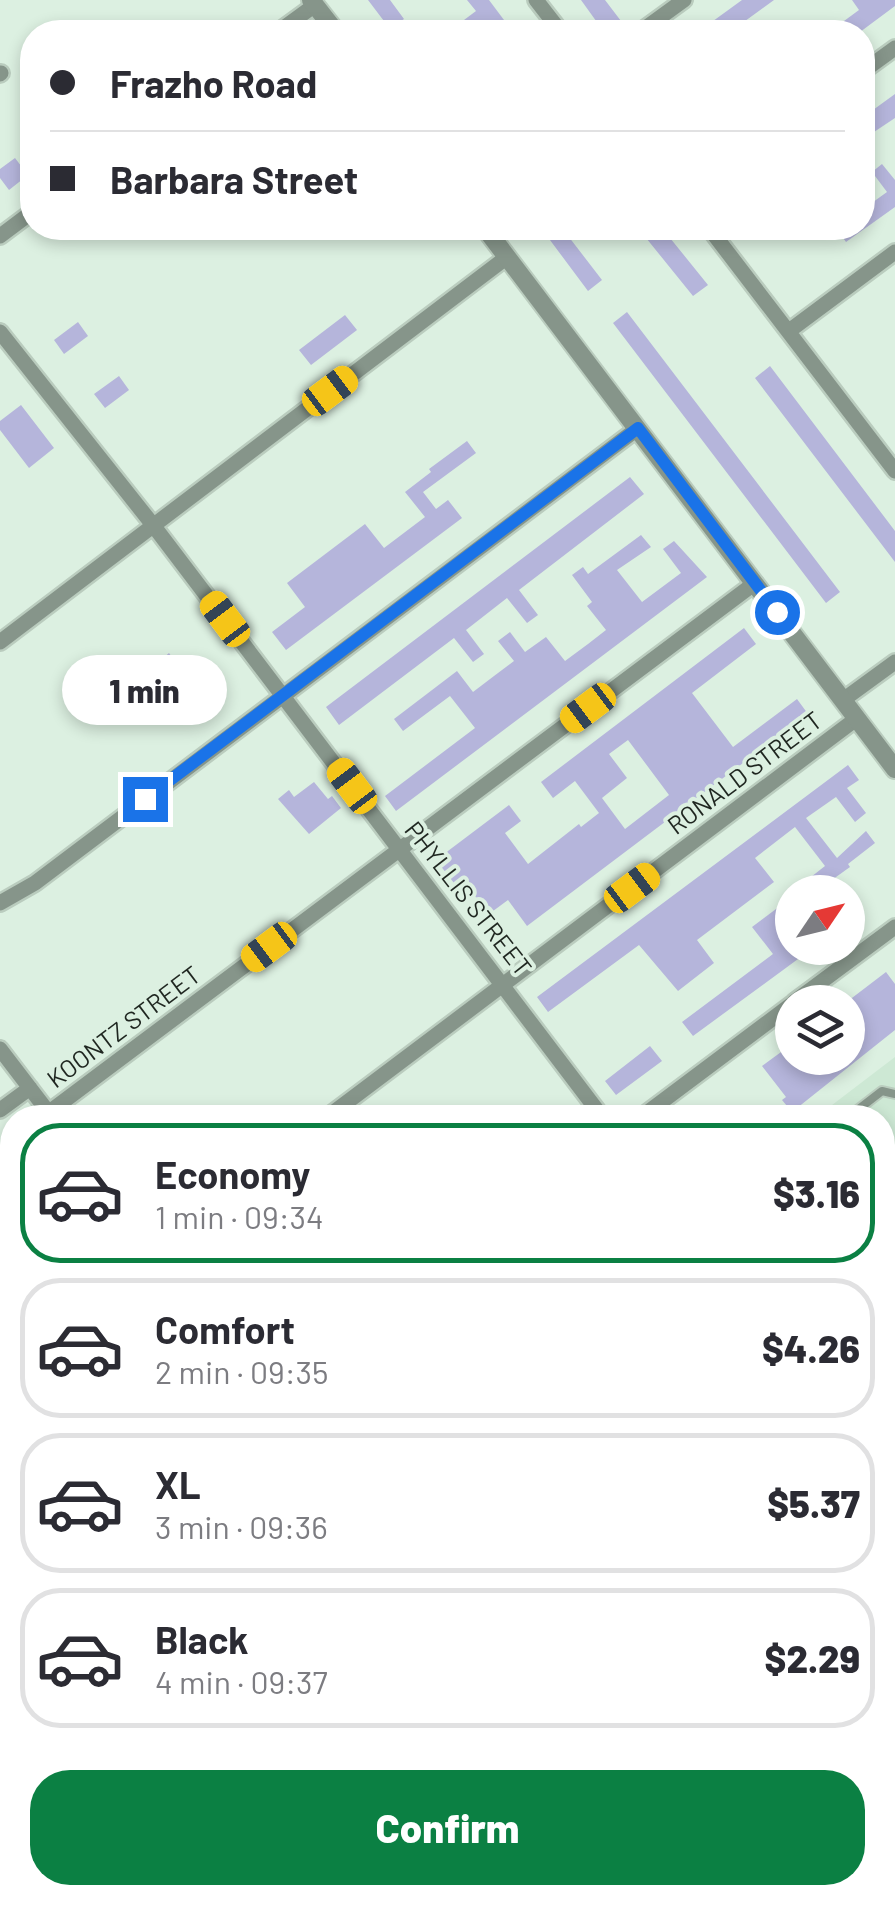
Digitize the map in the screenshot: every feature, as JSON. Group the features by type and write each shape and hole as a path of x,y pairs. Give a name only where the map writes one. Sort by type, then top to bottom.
{"street":[{"path":"536,0 552,20"},
{"path":"656,20 684,0"},
{"path":"292,20 313,3"},
{"path":"494,240 895,769"},
{"path":"718,240 893,463"},
{"path":"788,331 895,252"},
{"path":"0,642 508,258"},
{"name":"PHYLLIS STREET","path":"0,332 154,524 593,1105"},
{"path":"0,903 36,883 638,428"},
{"name":"KOONTZ STREET","path":"63,1105 755,582"},
{"name":"RONALD STREET","path":"843,700 895,662"},
{"name":"RONALD STREET","path":"343,1105 856,718"},
{"path":"817,985 895,927"},
{"path":"657,1105 775,1017"},
{"path":"0,1049 43,1105"},
{"name":"KOONTZ STREET","path":"7,1105 30,1088"}],"lane":[{"path":"864,1105 882,1091 895,1094"}],"shaded area":[{"path":"895,1057 895,1105 832,1105"}],"building":[{"path":"368,0 390,0 404,19 383,20"},
{"path":"467,0 489,0 504,20 464,20 476,11"},
{"path":"581,0 605,0 620,20 595,20"},
{"path":"742,0 774,0 746,20 714,20"},
{"path":"852,0 895,0 895,6 875,21 845,20 859,10"},
{"path":"895,94 895,118 875,131 875,109"},
{"path":"15,158 20,165 20,181 9,190 0,178 0,169"},
{"path":"882,164 895,180 895,207 875,221 875,201 887,192 875,176 875,170"},
{"path":"550,240 571,240 602,280 588,291"},
{"path":"648,240 672,240 708,285 693,296"},
{"path":"627,312 840,592 826,603 613,323"},
{"path":"345,315 357,330 311,365 299,350"},
{"path":"78,322 88,336 64,354 54,340"},
{"path":"770,366 895,531 895,562 755,378"},
{"path":"119,376 129,390 105,408 94,394"},
{"path":"21,405 54,448 29,468 0,430 0,421"},
{"path":"467,441 476,453 423,492 436,509 448,500 462,518 286,650 272,632 305,607 287,583 365,524 384,548 425,517 405,492"},
{"path":"630,477 644,494 519,590 538,615 527,623 507,598 466,630 484,654 473,662 454,638 339,725 326,707"},
{"path":"641,535 651,547 617,570 642,602 681,573 663,549 674,541 707,577 396,811 385,796 475,728 450,696 403,731 394,719 457,671 473,692 514,661 498,641 510,632 525,652 546,637 565,661 588,644 606,630 587,606 592,602 572,575 583,567 588,574"},
{"path":"744,628 756,644 692,693 733,747 797,699 808,714 527,926 508,900 489,914 475,896 468,901 436,860 509,805 521,821 505,833 528,864 599,813 575,781 553,798 541,782","holes":["628,740 669,795 625,829 602,798 627,778 609,754"]},
{"path":"169,653 179,667 141,698 131,686"},
{"path":"848,765 859,780 847,788 866,813 855,822 836,797 806,818 837,858 866,831 875,843 839,875 814,875 825,866 795,827 755,858 774,882 697,940 714,963 678,991 639,945 548,1012 537,997"},
{"path":"314,782 341,808 309,834 278,799 289,790 294,797"},
{"path":"775,910 775,965 790,965 693,1036 682,1022 773,954 752,927"},
{"path":"886,972 895,984 895,1030 865,1054 865,988"},
{"path":"650,1046 662,1061 616,1095 605,1081"},
{"path":"775,1056 775,1075 838,1075 801,1105 786,1105 782,1100 786,1097 762,1066"}],"route":[{"path":"145,799 638,428 777,612"}]}
